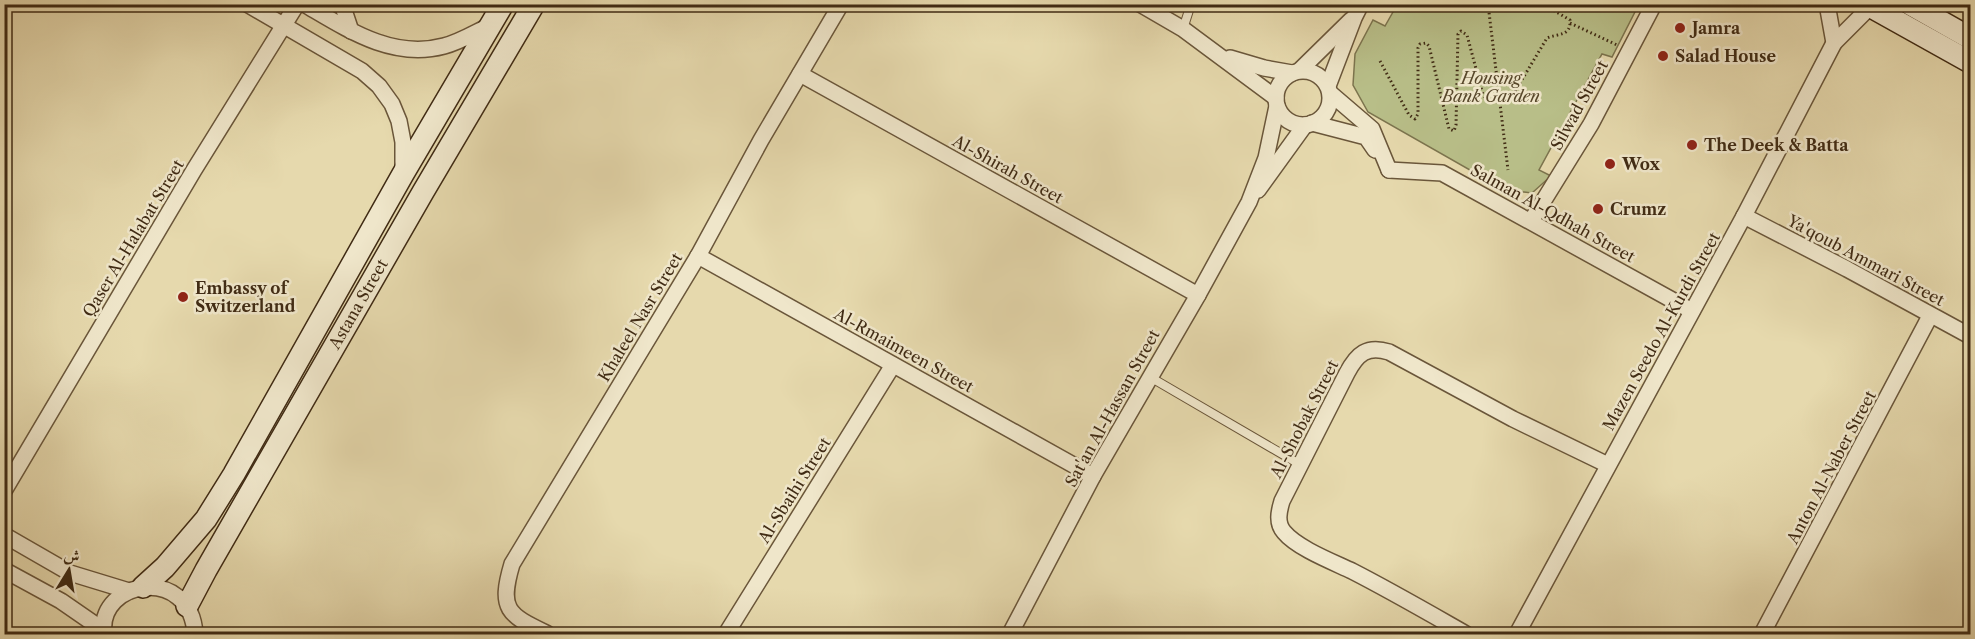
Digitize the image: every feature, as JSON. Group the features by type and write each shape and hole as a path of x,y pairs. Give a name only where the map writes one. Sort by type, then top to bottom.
{"street":[{"path":"247,4 362,71 379,86 392,104 399,121 403,142 404,174"},
{"name":"Qaser Al-Halabat Street","path":"4,491 194,170 297,4"},
{"path":"304,4 351,31 398,48 426,50 456,42 491,25"},
{"path":"342,4 351,31"},
{"name":"Astana Street","path":"136,589 180,550 212,510 503,4"},
{"name":"Astana Street","path":"192,621 206,570 534,4"},
{"name":"Khaleel Nasr Street","path":"548,634 512,614 507,604 506,590 512,564 698,255 761,140 841,4"},
{"path":"1140,4 1183,29 1219,54 1277,102 1288,120 1366,137 1389,170"},
{"name":"Silwad Street","path":"1531,221 1565,168 1654,4"},
{"path":"1827,4 1834,43"},
{"path":"1910,4 1971,38"},
{"path":"1868,6 1971,62"},
{"name":"Mazen Seedo Al-Kurdi Street","path":"1517,634 1744,216 1834,43 1868,6"},
{"path":"1277,102 1280,83 1324,48 1358,11"},
{"path":"1309,124 1320,119 1327,112 1330,103 1329,90 1358,11"},
{"path":"1219,54 1264,68 1316,74 1329,90 1372,129 1389,170"},
{"name":"Al-Shirah Street","path":"800,74 1198,295"},
{"name":"Sat'an Al-Hassan Street","path":"1014,633 1093,476 1249,202 1266,158 1277,102"},
{"name":"Sat'an Al-Hassan Street","path":"1249,202 1309,124"},
{"name":"Salman Al-Qdhah Street","path":"1389,170 1442,173 1692,311"},
{"name":"Ya'qoub Ammari Street","path":"1744,216 1971,336"},
{"name":"Al-Rmaimeen Street","path":"698,255 1093,476"},
{"name":"Anton Al-Naber Street","path":"1762,634 1930,316"},
{"name":"Al-Shobak Street","path":"1466,634 1354,572 1305,548 1284,532 1280,523 1278,512 1352,364 1365,351 1379,349 1412,364 1513,419 1608,465"},
{"name":"Al-Sbaihi Street","path":"726,634 893,365"},
{"path":"4,535 70,573 136,589 160,588 175,595 192,621 206,634"},
{"path":"4,570 61,601 103,632 107,614 116,601 136,589"}],"lane":[{"path":"1183,29 1191,4"},
{"path":"1150,377 1301,465"}],"path":[{"path":"1488,4 1508,170"},
{"path":"1544,5 1565,16 1570,23 1629,52"},
{"path":"1380,60 1409,115 1415,119 1418,114 1418,48 1420,44 1426,43 1429,46 1449,129 1454,131 1458,37 1461,31 1467,35 1480,91 1487,101 1492,103 1507,99 1514,93 1547,38 1568,32 1570,23"}],"green space":[{"name":"Housing Bank Garden","path":"1635,4 1638,6 1612,57 1602,54 1539,170 1551,176 1532,193 1505,190 1368,112 1353,85 1355,54 1373,20 1385,26 1397,5"}],"place":[{"name":"Jamra","path":"1680,28"},
{"name":"Salad House","path":"1663,56"},
{"name":"The Deek & Batta","path":"1692,145"},
{"name":"Wox","path":"1610,164"},
{"name":"Crumz","path":"1598,209"},
{"name":"Embassy of Switzerland","path":"183,297"}]}
